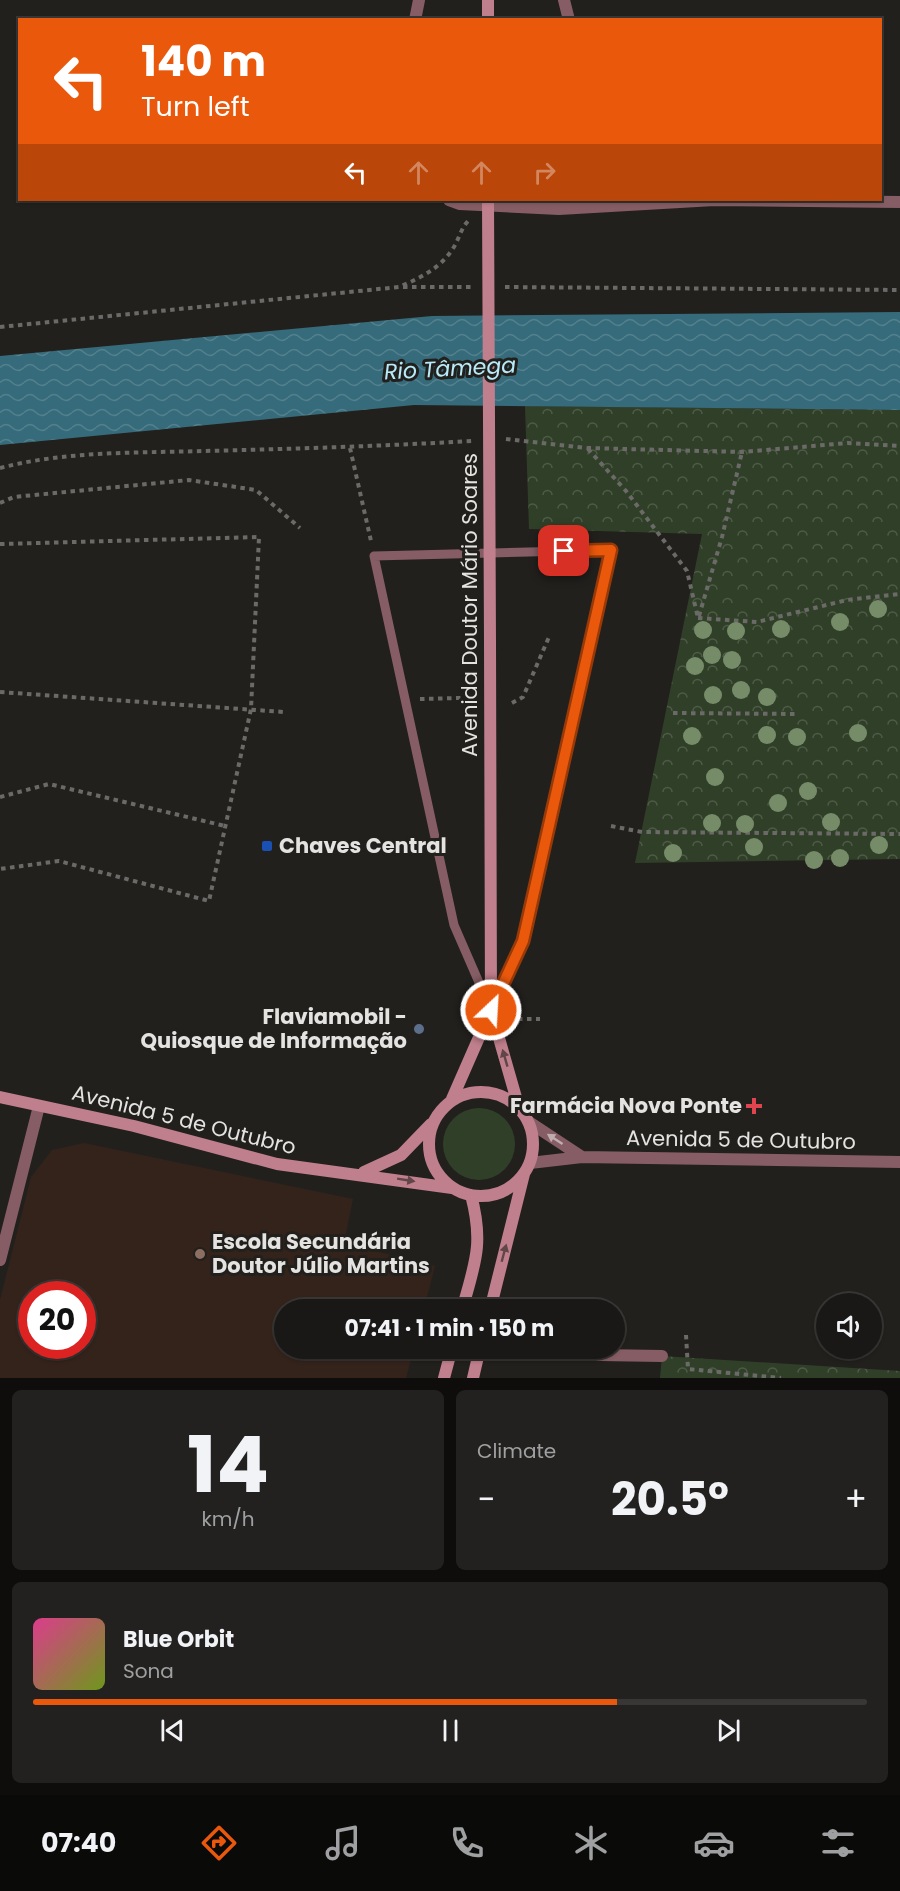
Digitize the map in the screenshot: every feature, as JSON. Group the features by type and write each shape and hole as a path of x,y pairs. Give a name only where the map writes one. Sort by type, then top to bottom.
{"main road":[{"path":"488,0 488,18"},
{"name":"Avenida Doutor Mário Soares","path":"486,202 491,1010 519,1108"},
{"name":"Avenida Doutor Mário Soares","path":"453,1099 491,1010"},
{"path":"360,1174 401,1155 433,1122 441,1109 453,1099 469,1092 487,1091 504,1097 519,1108 529,1122 533,1135 527,1168 493,1299"},
{"name":"Avenida 5 de Outubro","path":"0,1097 134,1126 277,1164 452,1188"},
{"path":"433,1122 429,1137 429,1151 441,1178 452,1188 471,1195 486,1196 501,1192 527,1168"},
{"path":"465,1299 478,1240 471,1195"},
{"path":"444,1378 449,1359"},
{"path":"473,1378 478,1359"}],"street":[{"path":"415,18 419,0"},
{"path":"564,0 568,18"},
{"path":"451,201 460,204 486,202 559,209 696,201"},
{"path":"559,209 570,201"},
{"path":"806,201 900,202"},
{"path":"0,1260 39,1106"},
{"path":"529,1122 582,1157"},
{"name":"Avenida 5 de Outubro","path":"527,1168 582,1157 900,1162"},
{"path":"625,1355 662,1356"}],"lane":[{"path":"611,550 523,941 491,1010 454,925 374,556 611,550"}],"path":[{"path":"399,287 423,277 441,264 454,248 461,230 486,202"},
{"path":"0,327 399,287 480,287"},
{"path":"503,287 900,290"},
{"path":"499,439 587,448 742,452 848,443 900,446"},
{"path":"0,468 29,460 123,453 350,448 477,440"},
{"path":"350,448 374,556"},
{"path":"587,448 626,491 687,571 698,618"},
{"path":"698,618 722,537 742,452"},
{"path":"0,503 14,497 189,480 256,490 300,528"},
{"path":"0,544 260,537 251,710 209,901 59,861 0,869"},
{"path":"698,618 757,622 847,600 900,594"},
{"path":"512,703 523,697 549,638"},
{"path":"0,692 284,712"},
{"path":"405,699 461,698"},
{"path":"673,713 797,714"},
{"path":"0,797 49,784 225,826"},
{"path":"611,826 642,832 900,834"},
{"path":"518,1019 540,1019"},
{"path":"686,1335 688,1370 781,1378"}],"shaded area":[{"name":"Escola Secundária Doutor Júlio Martins","path":"84,1143 353,1199 344,1243 435,1266 427,1299 274,1299 274,1359 411,1359 406,1378 0,1378 0,1300 31,1177 52,1150"}],"green space":[{"path":"525,406 900,410 900,859 635,863 702,534 529,529"},
{"path":"479,1108 499,1114 509,1124 515,1144 509,1164 499,1174 479,1180 459,1174 449,1164 443,1144 449,1124 459,1114"},
{"path":"662,1356 900,1371 900,1378 660,1378"}],"water":[{"name":"Rio Tâmega","path":"900,312 900,410 414,405 0,445 0,356 432,316"}],"place":[{"name":"Chaves Central","path":"267,846"},
{"name":"Flaviamobil - Quiosque de Informação","path":"419,1029"},
{"name":"Farmácia Nova Ponte","path":"754,1106"},
{"name":"Escola Secundária Doutor Júlio Martins","path":"200,1254"}],"route":[{"path":"491,1010 523,941 611,550 564,551"}]}
